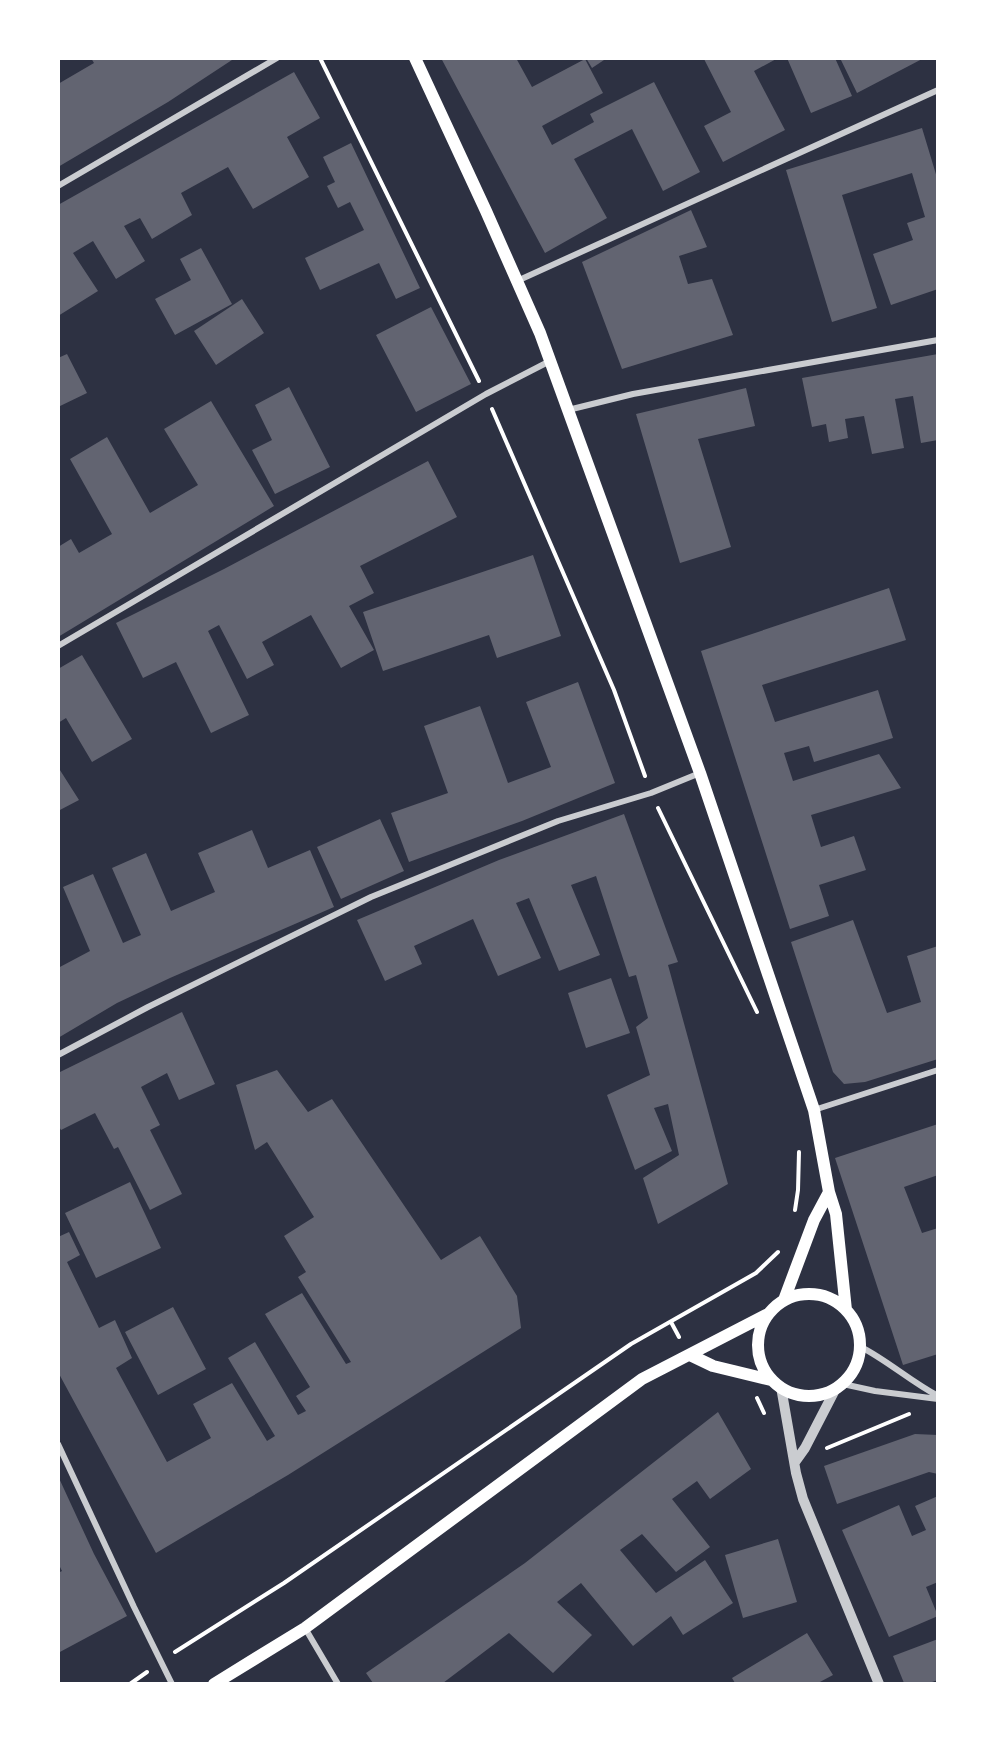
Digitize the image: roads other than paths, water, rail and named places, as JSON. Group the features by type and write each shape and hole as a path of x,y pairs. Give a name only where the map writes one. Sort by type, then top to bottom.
{"main road":[{"path":"415,58 517,281 550,361 700,773 814,1110 829,1192 836,1214 846,1310"},
{"path":"784,1300 814,1220 829,1192"},
{"path":"214,1683 305,1628 642,1379 768,1314 784,1300 794,1296 815,1294 835,1300 846,1310 857,1327 861,1347 852,1373 840,1386 823,1395 808,1396 794,1394 776,1384 713,1366 690,1355"},
{"path":"768,1314 762,1324 758,1346 762,1364 776,1384"}],"street":[{"path":"58,186 277,58"},
{"path":"517,281 938,90"},
{"path":"568,410 633,393 938,340"},
{"path":"58,646 486,394 550,361"},
{"path":"58,1055 148,1007 371,897 558,820 651,793 700,773"},
{"path":"814,1110 938,1070"},
{"path":"861,1347 882,1358 914,1383 938,1397"},
{"path":"776,1384 803,1499 879,1683"},
{"path":"795,1462 840,1386 938,1397"},
{"path":"58,1444 172,1683"},
{"path":"305,1628 338,1683"}]}
